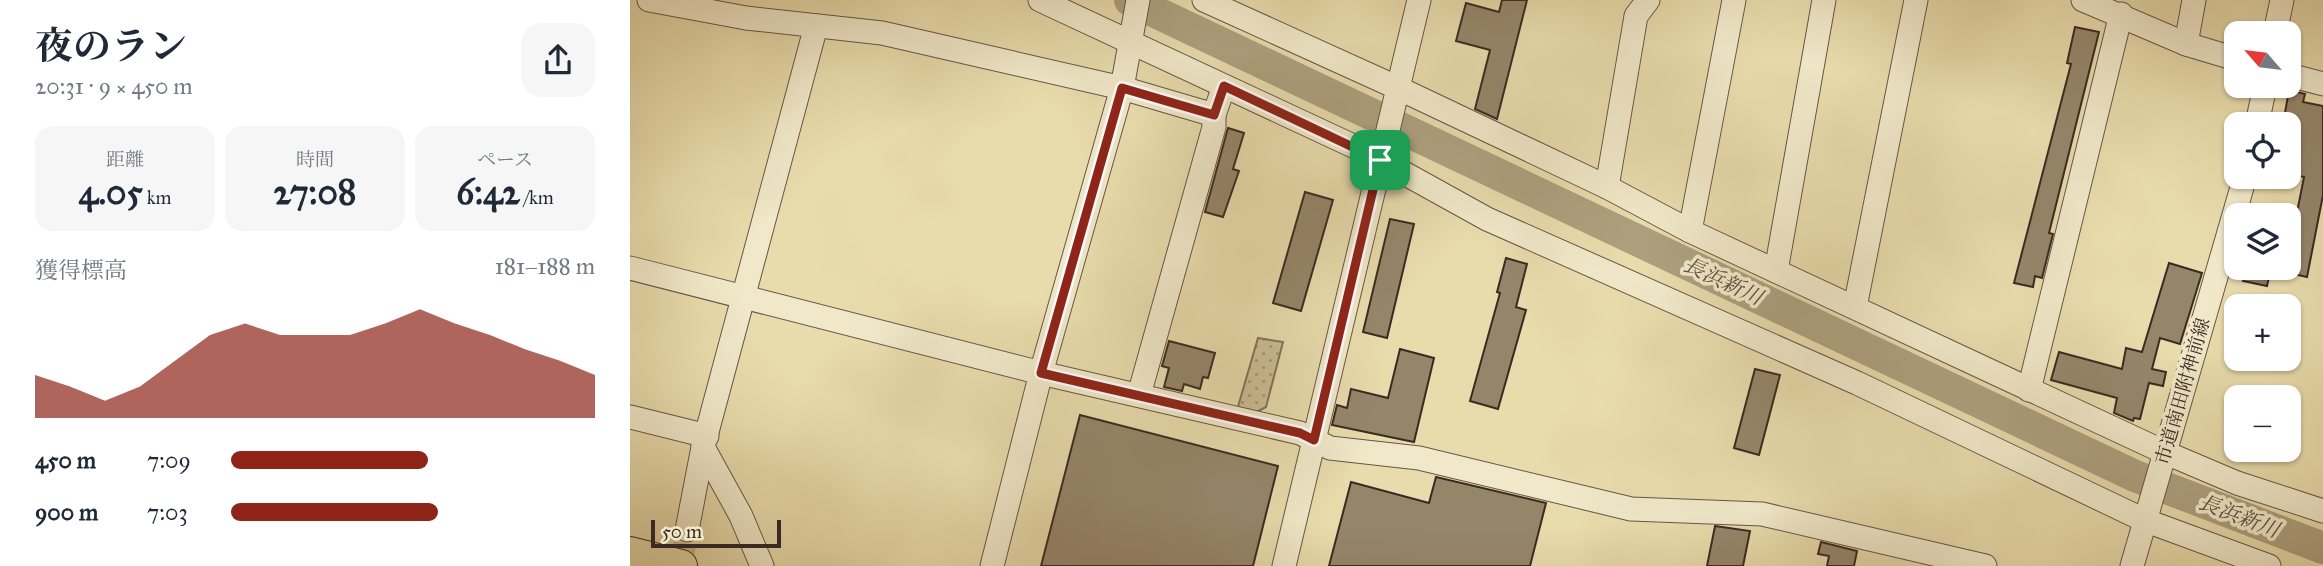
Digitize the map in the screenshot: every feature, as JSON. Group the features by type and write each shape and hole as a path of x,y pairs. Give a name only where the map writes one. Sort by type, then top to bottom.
{"highway":[{"path":"630,553 681,566"}],"street":[{"path":"649,0 746,18 882,33 1122,88 1214,115"},
{"path":"1040,0 1130,39 1224,86 1381,157 1487,219 1857,383 2144,520 2269,566"},
{"path":"992,566 1041,373 1122,88 1138,0"},
{"path":"1204,0 1396,94 1607,187 1690,231 2164,453 2237,483 2323,511"},
{"path":"1284,566 1419,0"},
{"path":"1607,187 1636,16 1648,0"},
{"path":"1690,231 1734,0"},
{"path":"1776,271 1824,0"},
{"path":"1855,307 1916,0"},
{"path":"2083,0 2186,44 2224,55"},
{"path":"2186,44 2194,0"},
{"path":"2278,21 2282,0"},
{"path":"2029,390 2121,14"},
{"path":"687,530 705,442 816,26"},
{"path":"2301,78 2323,84"},
{"path":"1139,395 1224,86"},
{"name":"市道南田附神前線","path":"2132,566 2241,189"},
{"path":"630,268 1041,373 1300,433 1330,448 1419,458 1631,509 1762,514 1985,566"},
{"path":"630,417 705,442 762,566"}],"shaded area":[{"path":"1258,338 1283,342 1266,407 1253,414 1237,410"}],"building":[{"path":"1502,0 1527,0 1497,119 1475,109 1490,50 1456,41 1466,3 1499,12"},
{"path":"2075,27 2099,32 2049,233 2053,234 2042,278 2035,276 2033,287 2014,283 2071,64 2067,63"},
{"path":"2301,93 2305,94 2303,102 2323,106 2323,195 2307,277 2301,276 2301,203 2299,203 2304,177 2301,176 2301,112 2285,112 2288,98 2301,98"},
{"path":"1228,128 1244,133 1233,169 1239,171 1223,217 1205,212"},
{"path":"1305,192 1333,200 1301,311 1273,303"},
{"path":"1390,219 1414,224 1387,338 1363,332"},
{"path":"1506,258 1527,264 1516,307 1526,310 1498,409 1470,401 1500,293 1497,292"},
{"path":"2169,263 2202,273 2180,344 2160,338 2152,369 2166,372 2163,386 2149,383 2140,419 2134,418 2133,421 2114,413 2117,398 2051,380 2059,352 2122,369 2126,348 2142,352"},
{"path":"2243,280 2268,280 2267,286"},
{"path":"1169,341 1215,353 1208,378 1203,377 1200,389 1184,384 1182,391 1164,387 1169,368 1162,366"},
{"path":"1400,349 1434,358 1414,442 1332,425 1337,405 1347,408 1351,389 1388,398"},
{"path":"1755,369 1780,375 1759,455 1734,448"},
{"path":"1080,415 1278,466 1253,566 1041,566"},
{"path":"1436,477 1546,503 1530,566 1329,566 1351,482 1429,503"},
{"path":"1715,526 1750,531 1743,566 1707,566"},
{"path":"1821,542 1857,551 1854,566 1827,566 1829,556 1818,554"}],"waterway":[{"name":"長浜新川","path":"1130,0 2135,476 2323,548"}],"tunnel":[{"path":"681,566 687,530"}],"route":[{"path":"1224,86 1380,160 1314,440 1300,433 1041,373 1122,88 1214,115 1224,86"}]}
